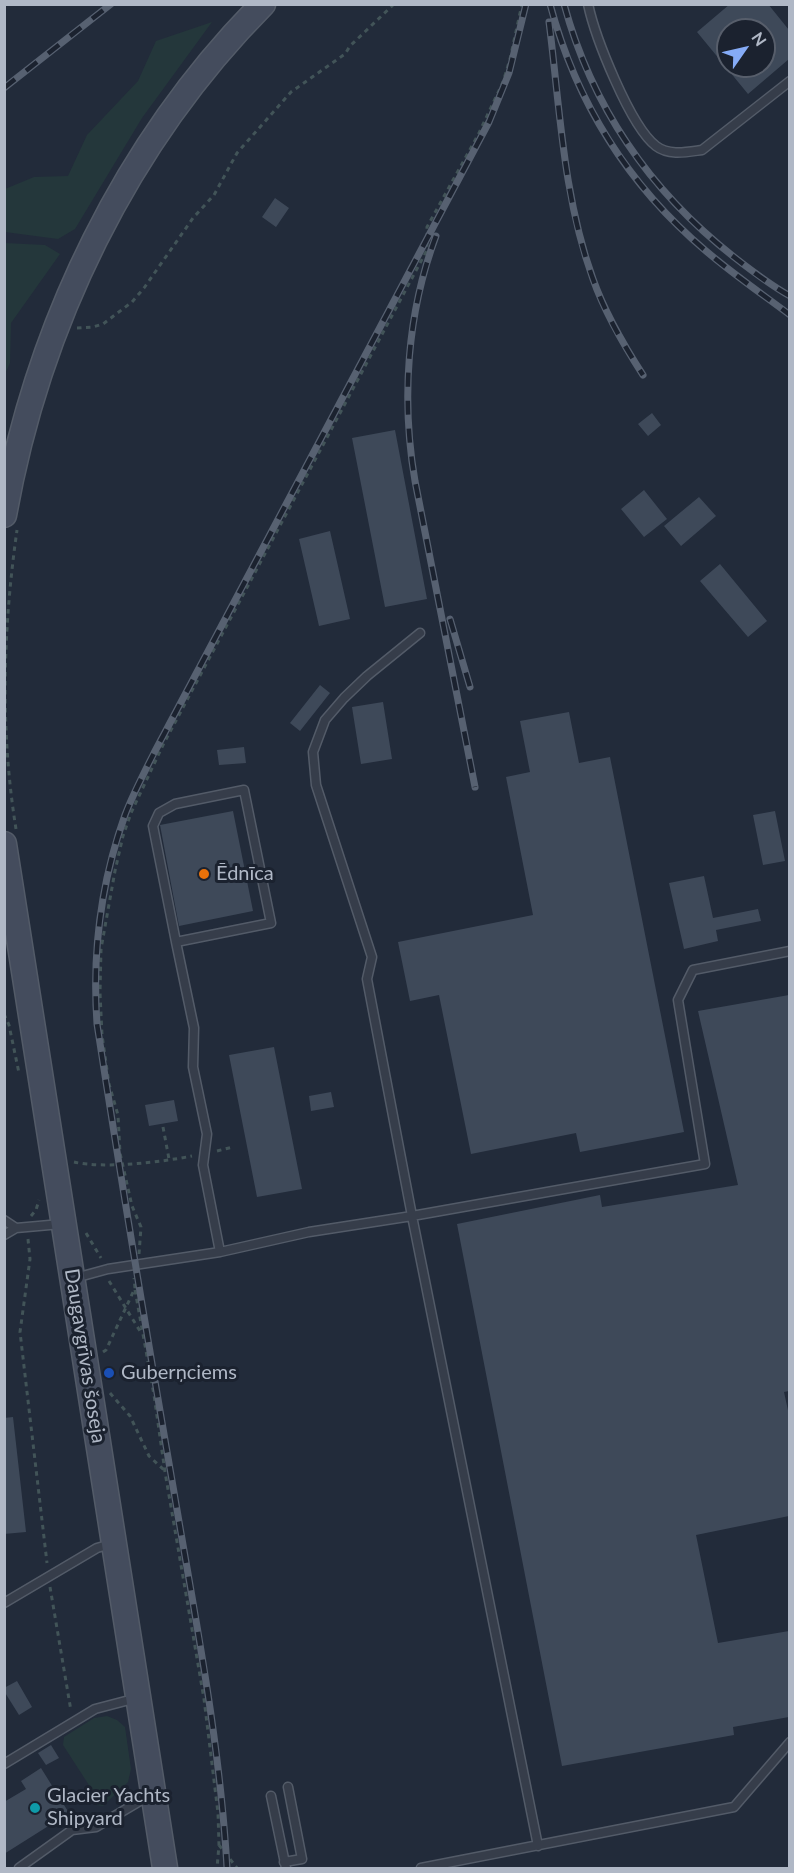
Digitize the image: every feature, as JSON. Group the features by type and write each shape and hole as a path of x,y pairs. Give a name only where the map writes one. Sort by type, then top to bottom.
{"main road":[{"path":"11,521 16,437 55,328 90,250 119,195 146,151 195,83 264,4"},
{"name":"Daugavgrīvas šoseja","path":"11,841 74,1226 73,1278 165,1869"}],"lane":[{"path":"588,4 605,57 625,102 642,130 657,146 669,152 684,153 702,150 789,81"},
{"path":"420,633 367,676 325,720 313,752 316,785 372,957 367,979 538,1846"},
{"path":"176,942 271,922 244,790 175,804 159,813 153,826 176,942 194,1028 193,1067 207,1134 203,1164 220,1251"},
{"path":"73,1278 108,1269 220,1251 309,1232 705,1164 678,1000 693,970 789,951"},
{"path":"4,1220 16,1228"},
{"path":"4,1235 16,1228 74,1226"},
{"path":"4,1603 97,1548 114,1543"},
{"path":"4,1764 94,1709 138,1698"},
{"path":"421,1869 734,1807 789,1742"},
{"path":"271,1796 285,1865 302,1859 288,1787"},
{"path":"19,1869 72,1830 96,1827 153,1793"}],"path":[{"path":"55,328 66,330 93,327 103,324 118,314 144,288 193,218 214,195 237,153 291,92 345,54 350,46 394,4"},
{"path":"217,1869 218,1813 204,1699 133,1275 142,1239 141,1227 132,1206 120,1153 118,1115 102,1035 101,949 115,871 131,813 163,745 427,250 427,227 478,135 503,82 522,4"},
{"path":"11,521 5,699 11,841"},
{"path":"163,1127 169,1160"},
{"path":"73,1171 72,1161 85,1164 123,1164 180,1158"},
{"path":"39,1200 36,1210 29,1218 27,1227 30,1259 20,1332 49,1577 73,1722"},
{"path":"74,1226 108,1269 110,1284 141,1333"},
{"path":"103,1352 135,1288"},
{"path":"109,1391 130,1416 149,1456 165,1472"},
{"path":"219,1845 237,1869"}],"green space":[{"path":"212,22 142,118 75,229 58,239 5,232 5,189 34,177 68,176 87,135 138,81 156,41"},
{"path":"5,243 45,245 60,254 11,323 10,363 5,374"},
{"path":"107,1716 117,1720 125,1727 131,1769 128,1782 103,1806 96,1805 90,1800 96,1796 63,1745 64,1737 94,1718"}],"building":[{"path":"730,4 768,4 789,30 789,59 776,70 776,18 716,18 716,55 697,32"},
{"path":"735,78 767,78 748,94"},
{"path":"275,198 289,208 276,227 262,217"},
{"path":"652,413 661,425 648,436 638,424"},
{"path":"395,430 427,599 385,607 352,438"},
{"path":"644,490 667,519 644,537 621,509"},
{"path":"699,497 716,516 681,546 664,526"},
{"path":"330,531 350,619 319,626 299,539"},
{"path":"720,564 767,621 748,637 700,581"},
{"path":"320,685 330,693 300,731 290,723"},
{"path":"383,702 392,759 361,764 352,707"},
{"path":"569,712 579,763 610,757 684,1132 580,1152 576,1133 471,1154 439,995 410,1001 398,942 533,915 506,777 530,772 520,721"},
{"path":"244,747 246,763 219,765 217,750"},
{"path":"233,811 253,911 179,926 160,825"},
{"path":"775,811 785,861 763,865 753,815"},
{"path":"704,876 713,918 758,909 761,921 716,930 718,941 684,949 669,883"},
{"path":"789,995 789,1391 784,1392 789,1415 789,1516 696,1535 718,1643 789,1631 789,1717 733,1727 734,1735 562,1766 457,1224 600,1195 602,1207 738,1185 698,1011"},
{"path":"274,1047 302,1189 257,1197 229,1055"},
{"path":"331,1092 334,1107 311,1111 309,1096"},
{"path":"174,1100 178,1121 149,1126 145,1105"},
{"path":"13,1417 26,1532 4,1534 4,1418"},
{"path":"17,1681 32,1707 19,1715 4,1691 4,1688"},
{"path":"51,1745 59,1758 46,1765 38,1753"},
{"name":"Glacier Yachts Shipyard","path":"41,1768 69,1813 4,1854 4,1802 26,1789 21,1781"}],"railway":[{"path":"4,88 111,4"},
{"path":"227,1868 219,1774 206,1680 134,1258 97,1024 97,944 104,892 125,815 146,768 489,122 509,73 526,4"},
{"path":"550,4 561,40 590,108 630,170 678,226 737,276 790,315"},
{"path":"564,4 576,42 608,112 651,175 704,231 754,273 790,296"},
{"path":"549,22 564,152 583,248 603,304 643,375"},
{"path":"436,236 426,265 413,326 409,357 408,419 415,481 475,787"},
{"path":"450,619 470,687"}],"place":[{"name":"Ēdnīca","path":"204,874"},
{"name":"Guberņciems","path":"109,1373"},
{"name":"Glacier Yachts Shipyard","path":"35,1808"}]}
